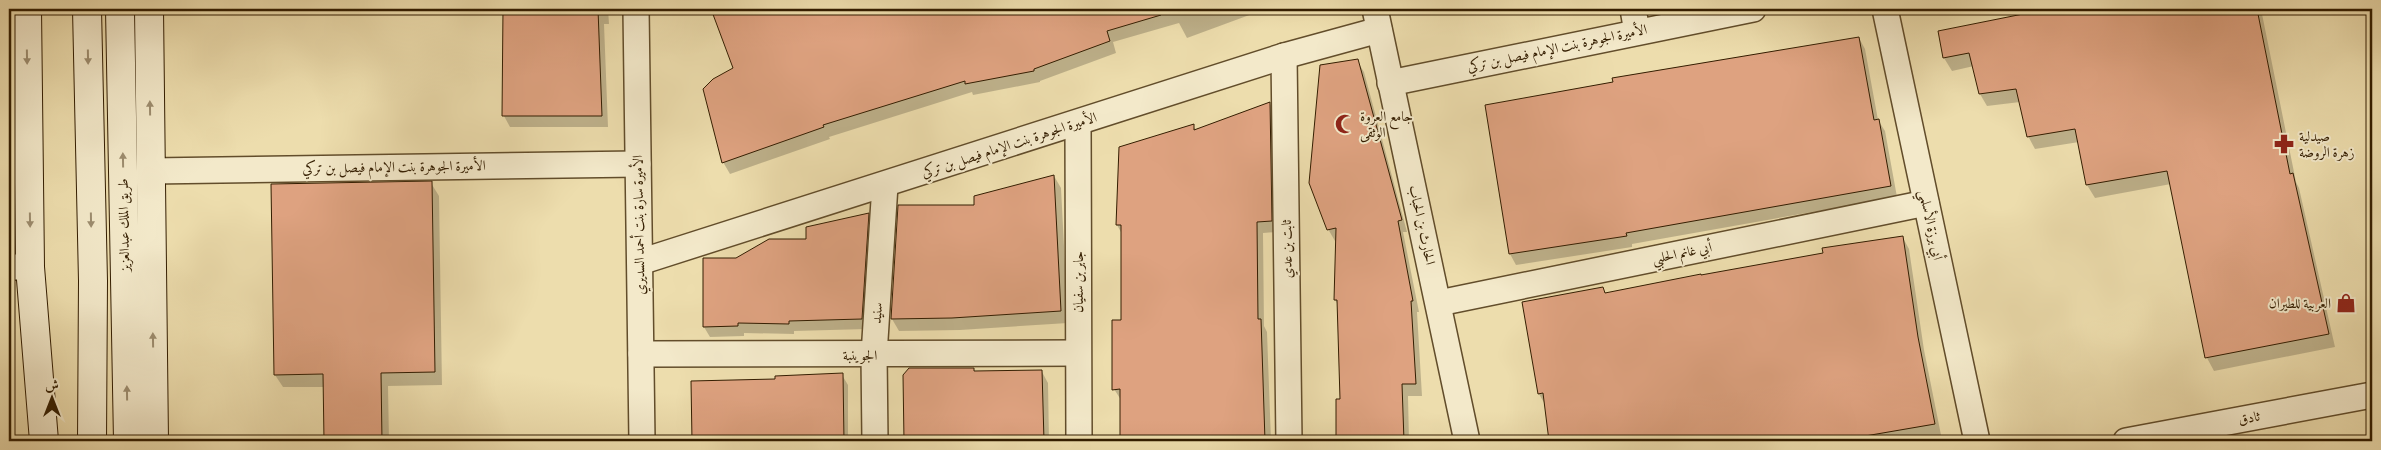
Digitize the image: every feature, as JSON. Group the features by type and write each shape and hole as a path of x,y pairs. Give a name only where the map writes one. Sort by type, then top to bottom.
{"main road":[{"path":"26,9 20,267 44,441"},
{"path":"87,9 93,281 92,441"},
{"name":"طريق الملك عبدالعزيز","path":"120,9 128,441"},
{"path":"149,9 154,441"}],"street":[{"name":"الأميرة سارة بنت أحمد السديري","path":"636,9 642,441"},
{"name":"الأميرة الجوهرة بنت الإمام فيصل بن تركي","path":"1390,83 1635,20 1753,9"},
{"name":"أبي برزة الأسلمي","path":"1885,9 1977,441"},
{"name":"الأميرة الجوهرة بنت الإمام فيصل بن تركي","path":"640,262 886,185 1284,56 1377,20"},
{"name":"الحارث بن الحباب","path":"1377,20 1467,441"},
{"name":"ثابت بن عدي","path":"1284,56 1289,441"},
{"name":"جابر بن سفيان","path":"1078,123 1079,441"},
{"name":"الأميرة الجوهرة بنت الإمام فيصل بن تركي","path":"151,171 638,164"},
{"name":"سنيد","path":"875,441 874,355 886,185"},
{"name":"أبي غانم الحلبي","path":"1439,303 1926,204"},
{"name":"الجوينبة","path":"641,354 874,355 1078,353"},
{"name":"ثادق","path":"2126,441 2372,395"}],"building":[{"path":"503,9 598,9 602,116 502,116"},
{"path":"711,9 1160,9 1161,15 1107,31 1110,41 1034,69 1034,71 965,84 965,81 823,125 824,127 722,163 703,89 713,79 733,68"},
{"path":"2048,9 2257,9 2290,174 2293,173 2329,334 2205,358 2167,171 2086,185 2075,129 2027,137 2016,89 1979,94 1969,53 1943,58 1938,31"},
{"path":"1859,37 1874,120 1879,119 1891,186 1626,233 1627,236 1509,254 1485,105 1613,82 1612,78"},
{"path":"1358,59 1402,220 1398,221 1413,301 1411,301 1416,384 1402,384 1404,441 1336,441 1336,399 1340,399 1337,300 1334,300 1336,228 1327,230 1309,183 1320,65"},
{"path":"1270,102 1272,221 1257,222 1258,319 1261,319 1265,441 1120,441 1120,389 1112,390 1112,320 1121,320 1121,225 1116,225 1119,147 1194,124 1194,130"},
{"path":"1054,175 1061,311 952,318 891,319 898,205 974,205 974,196"},
{"path":"432,181 435,372 381,373 382,441 324,441 323,374 274,375 271,184"},
{"path":"869,213 862,319 789,321 789,324 738,323 738,326 703,327 703,258 736,258 769,239 806,239 806,227"},
{"path":"1903,236 1918,337 1935,424 1836,441 1549,441 1543,393 1538,394 1522,302 1603,287 1605,293 1823,253 1822,248"},
{"path":"909,368 974,368 974,371 1042,370 1044,441 904,441 903,375"},
{"path":"843,373 844,441 692,441 691,381 775,379 775,376"}],"place":[{"name":"جامع العروة الوثقى","path":"1345,124"},
{"name":"صيدلية زهرة الروضة","path":"2284,144"},
{"name":"العربية للطيران","path":"2346,303"}]}
